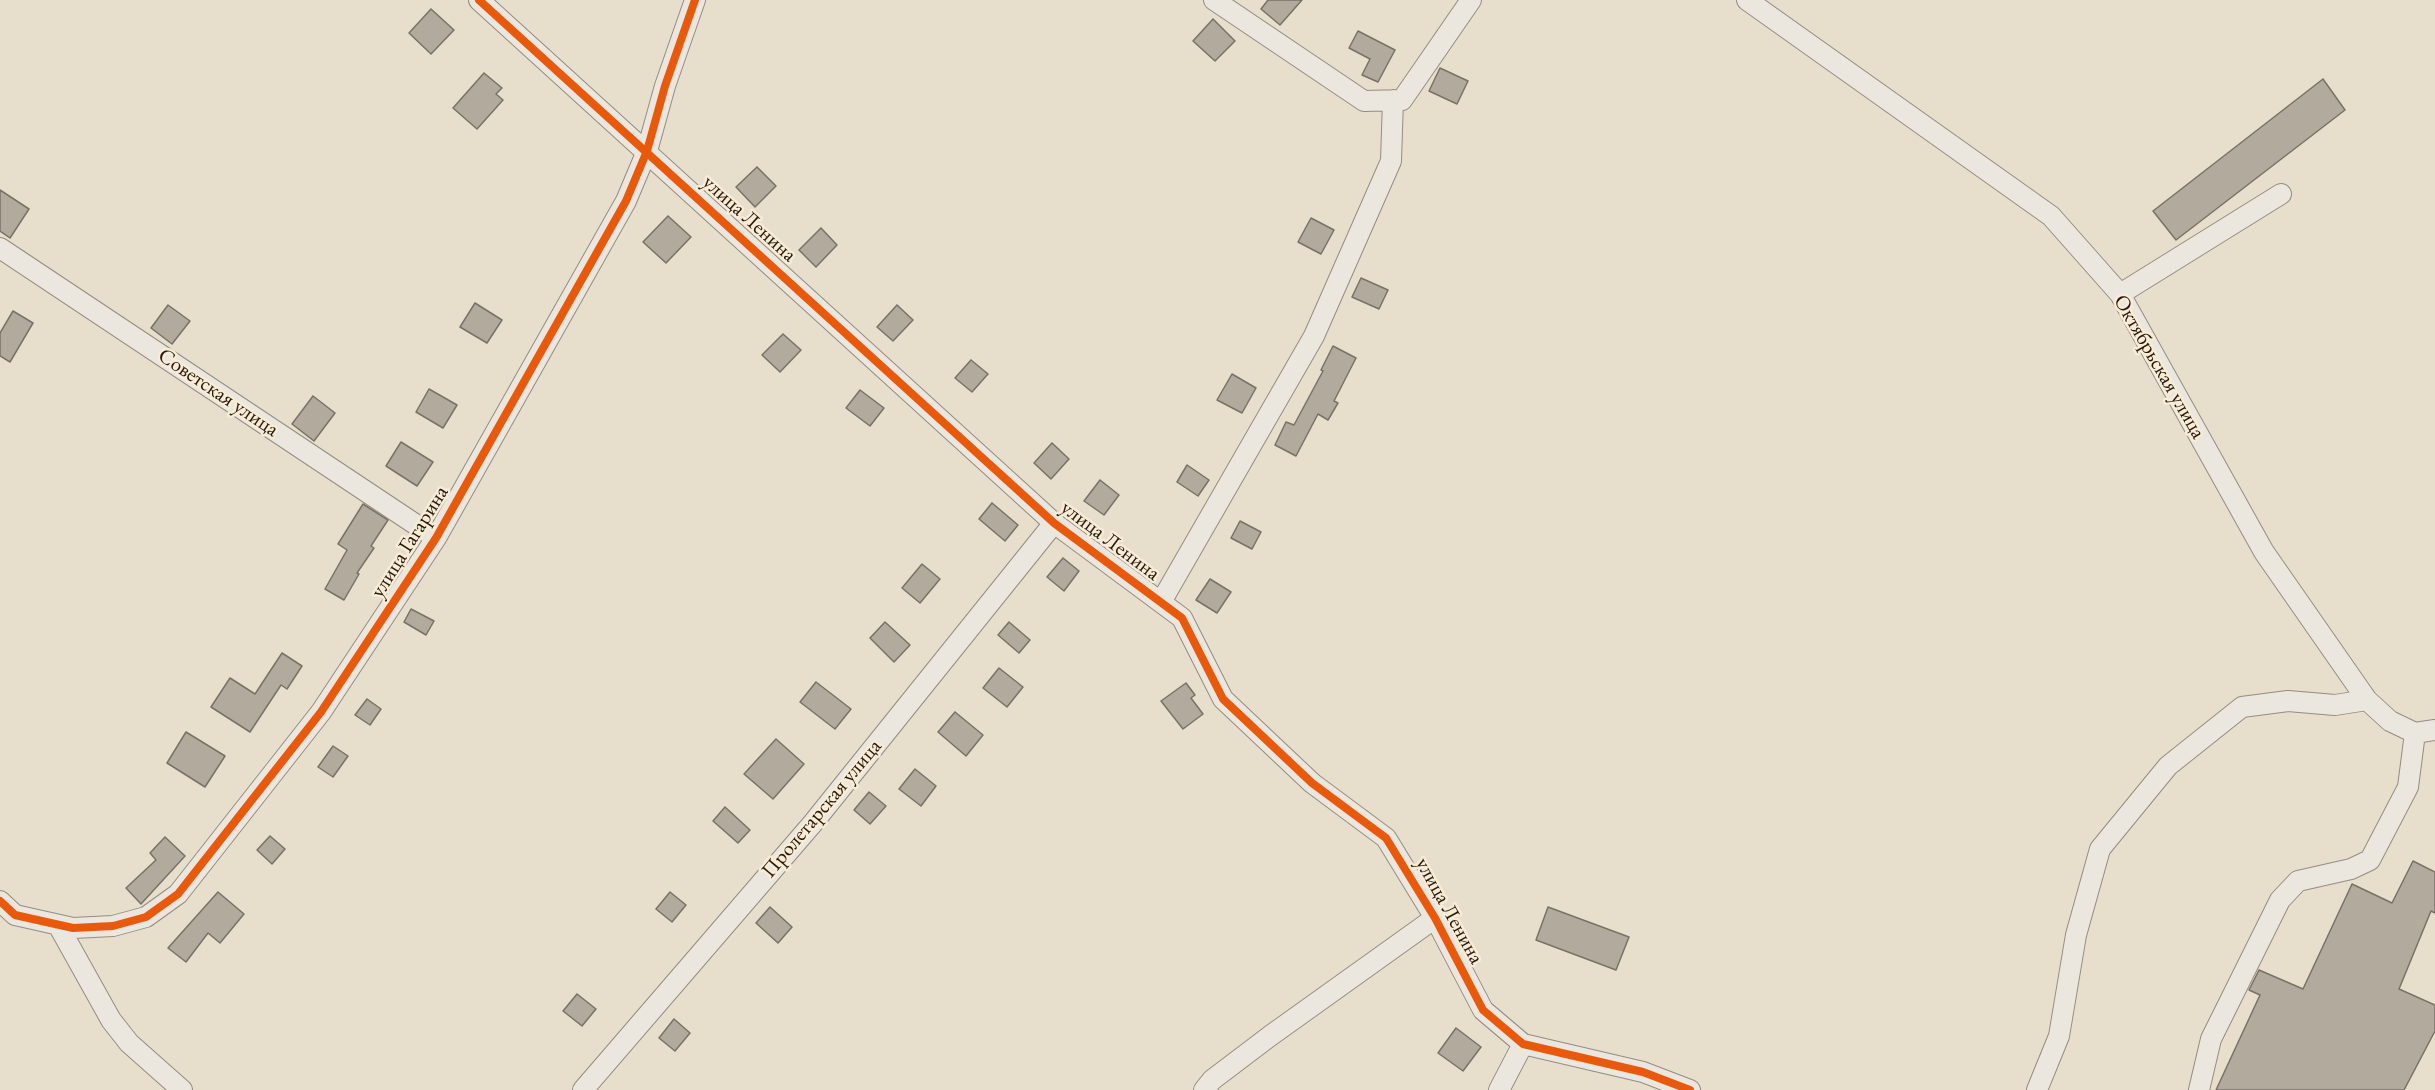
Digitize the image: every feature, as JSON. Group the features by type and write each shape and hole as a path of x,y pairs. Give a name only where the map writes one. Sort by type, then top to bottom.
{"street":[{"name":"улица Ленина","path":"479,0 1054,523 1182,618 1224,699 1312,783 1386,838 1435,918 1483,1010 1523,1044 1643,1072 1690,1090"},
{"name":"улица Гагарина","path":"0,901 15,915 73,928 113,926 146,917 178,894 321,712 436,538 626,201 647,151 665,86 695,0"},
{"path":"1214,0 1364,101 1402,100 1471,0"},
{"name":"Октябрьская улица","path":"1747,0 2051,216 2120,294 2264,552 2367,700 2390,721 2415,733"},
{"path":"1161,602 1314,336 1391,162 1393,100"},
{"path":"2120,294 2281,194"},
{"name":"Советская улица","path":"0,248 436,538"},
{"name":"Пролетарская улица","path":"583,1090 813,823 1054,523"},
{"path":"2037,1090 2059,1036 2076,935 2100,849 2168,765 2242,707 2288,701 2335,705 2367,700"},
{"path":"2199,1090 2211,1039 2280,900 2298,881 2351,869 2370,860 2408,787 2415,733 2435,730"},
{"path":"1204,1090 1212,1080 1270,1036 1435,918"},
{"path":"58,925 111,1020 129,1043 182,1090"},
{"path":"1499,1090 1523,1044"}],"building":[{"path":"1268,0 1302,0 1280,25 1261,9"},
{"path":"431,9 454,30 431,54 409,33"},
{"path":"1213,19 1235,41 1215,61 1193,41"},
{"path":"1358,31 1395,50 1378,82 1362,75 1370,59 1349,48"},
{"path":"1440,68 1468,81 1457,104 1429,91"},
{"path":"484,73 502,88 496,94 503,100 477,129 453,108"},
{"path":"2323,79 2345,110 2176,240 2153,211"},
{"path":"757,167 776,186 755,207 736,187"},
{"path":"0,190 29,209 10,238 0,231"},
{"path":"668,216 691,237 666,263 643,242"},
{"path":"1311,218 1334,230 1321,254 1298,242"},
{"path":"821,228 837,245 816,267 799,250"},
{"path":"1361,278 1388,290 1379,309 1352,297"},
{"path":"475,303 502,320 487,343 460,327"},
{"path":"168,305 190,321 172,344 151,328"},
{"path":"897,305 913,320 893,341 877,327"},
{"path":"13,311 33,323 10,362 0,356 0,333"},
{"path":"783,334 801,350 780,372 762,355"},
{"path":"1333,346 1356,358 1334,401 1338,403 1328,420 1318,414 1296,456 1275,445 1286,422 1294,425 1323,371 1321,370"},
{"path":"971,360 988,374 972,392 955,378"},
{"path":"1232,374 1256,388 1242,413 1217,400"},
{"path":"429,389 457,405 443,428 416,412"},
{"path":"860,390 884,408 870,426 846,408"},
{"path":"313,396 335,413 314,441 292,424"},
{"path":"401,442 433,462 417,486 386,466"},
{"path":"1052,443 1069,459 1051,479 1034,463"},
{"path":"1187,465 1209,480 1198,496 1177,482"},
{"path":"1100,480 1119,495 1104,515 1084,501"},
{"path":"992,503 1018,525 1005,541 979,519"},
{"path":"363,504 388,520 371,546 374,548 357,573 359,574 344,600 325,589 347,550 338,544"},
{"path":"1240,521 1261,532 1252,549 1231,538"},
{"path":"1063,558 1079,571 1064,591 1047,577"},
{"path":"922,564 940,579 920,603 902,588"},
{"path":"1210,579 1231,592 1217,613 1196,600"},
{"path":"411,609 434,621 426,635 404,622"},
{"path":"885,622 910,645 894,662 870,638"},
{"path":"1009,622 1030,640 1019,653 998,635"},
{"path":"282,653 302,666 287,689 281,685 250,732 211,707 230,678 255,694"},
{"path":"999,668 1023,687 1007,707 983,688"},
{"path":"816,682 851,709 835,729 800,702"},
{"path":"1186,683 1195,695 1191,698 1203,714 1183,729 1161,701"},
{"path":"367,699 381,709 370,725 355,715"},
{"path":"955,712 983,735 966,756 938,732"},
{"path":"186,732 225,756 205,787 167,763"},
{"path":"776,739 804,764 773,799 744,774"},
{"path":"333,746 348,756 333,777 318,767"},
{"path":"915,769 936,786 921,806 899,789"},
{"path":"869,792 886,806 870,824 854,810"},
{"path":"725,807 750,830 738,843 713,821"},
{"path":"270,836 285,849 272,864 257,850"},
{"path":"165,837 185,856 141,904 126,888 156,860 150,853"},
{"path":"2413,861 2435,872 2435,913 2431,911 2399,989 2435,1005 2435,1031 2404,1090 2216,1090 2260,995 2249,990 2259,970 2303,989 2352,884 2392,903"},
{"path":"218,892 244,914 220,943 208,933 186,962 168,948"},
{"path":"670,892 686,905 672,922 656,909"},
{"path":"770,907 792,927 778,943 756,923"},
{"path":"1548,907 1629,937 1616,970 1536,940"},
{"path":"577,994 596,1009 582,1026 563,1011"},
{"path":"674,1019 690,1033 675,1051 659,1038"},
{"path":"1456,1028 1481,1047 1463,1071 1438,1053"}],"cycle path":[{"path":"479,0 1054,523 1182,618 1223,699 1312,783 1386,838 1435,918 1483,1010 1523,1044 1643,1072 1690,1090"},
{"path":"0,901 15,915 73,928 113,926 146,917 178,894 321,712 436,538 626,201 647,151 665,86 695,0"}]}
